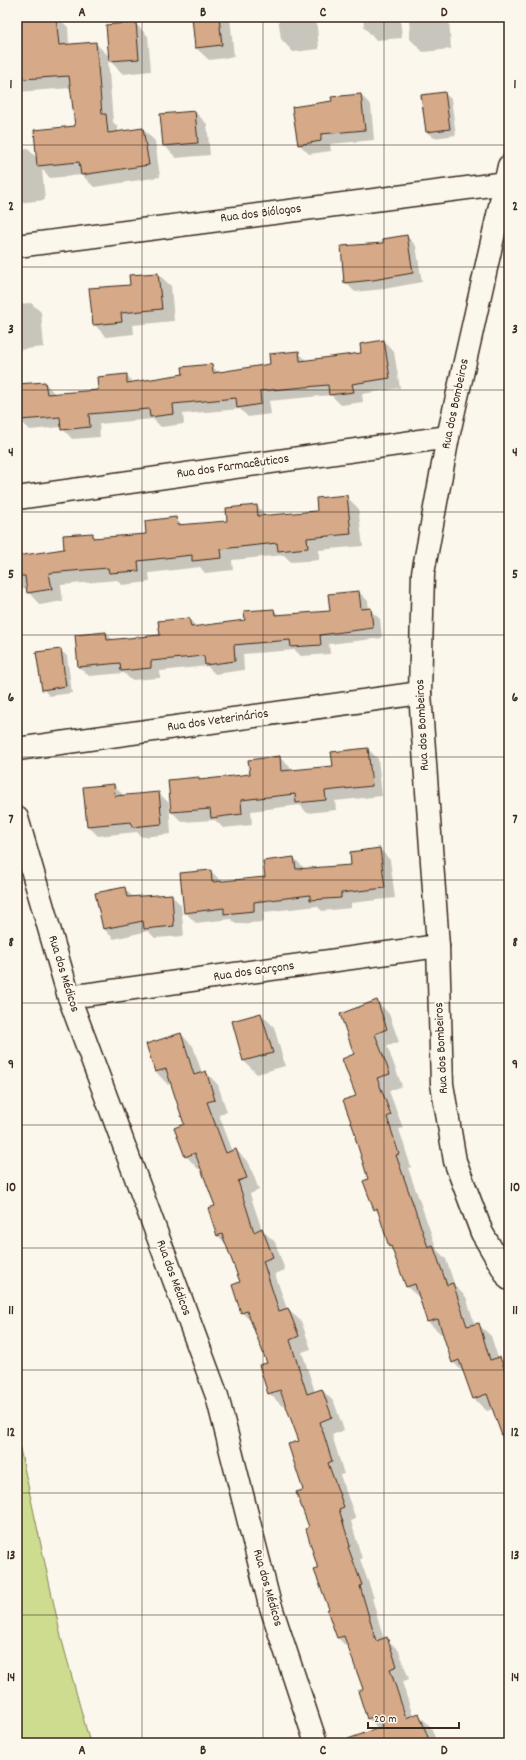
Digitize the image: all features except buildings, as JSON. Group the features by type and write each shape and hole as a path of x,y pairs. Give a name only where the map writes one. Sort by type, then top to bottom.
{"street":[{"name":"Rua dos Biólogos","path":"17,246 507,174"},
{"name":"Rua dos Bombeiros","path":"507,174 448,437 423,573 420,693 438,946 442,1084 455,1161 482,1233 509,1279"},
{"name":"Rua dos Farmacêuticos","path":"17,498 448,437"},
{"name":"Rua dos Veterinários","path":"17,749 420,693"},
{"name":"Rua dos Médicos","path":"17,818 69,997 217,1396 269,1601 316,1743"},
{"name":"Rua dos Garçons","path":"69,997 438,946"}],"green space":[{"path":"17,1435 61,1637 90,1743 17,1743"}]}
